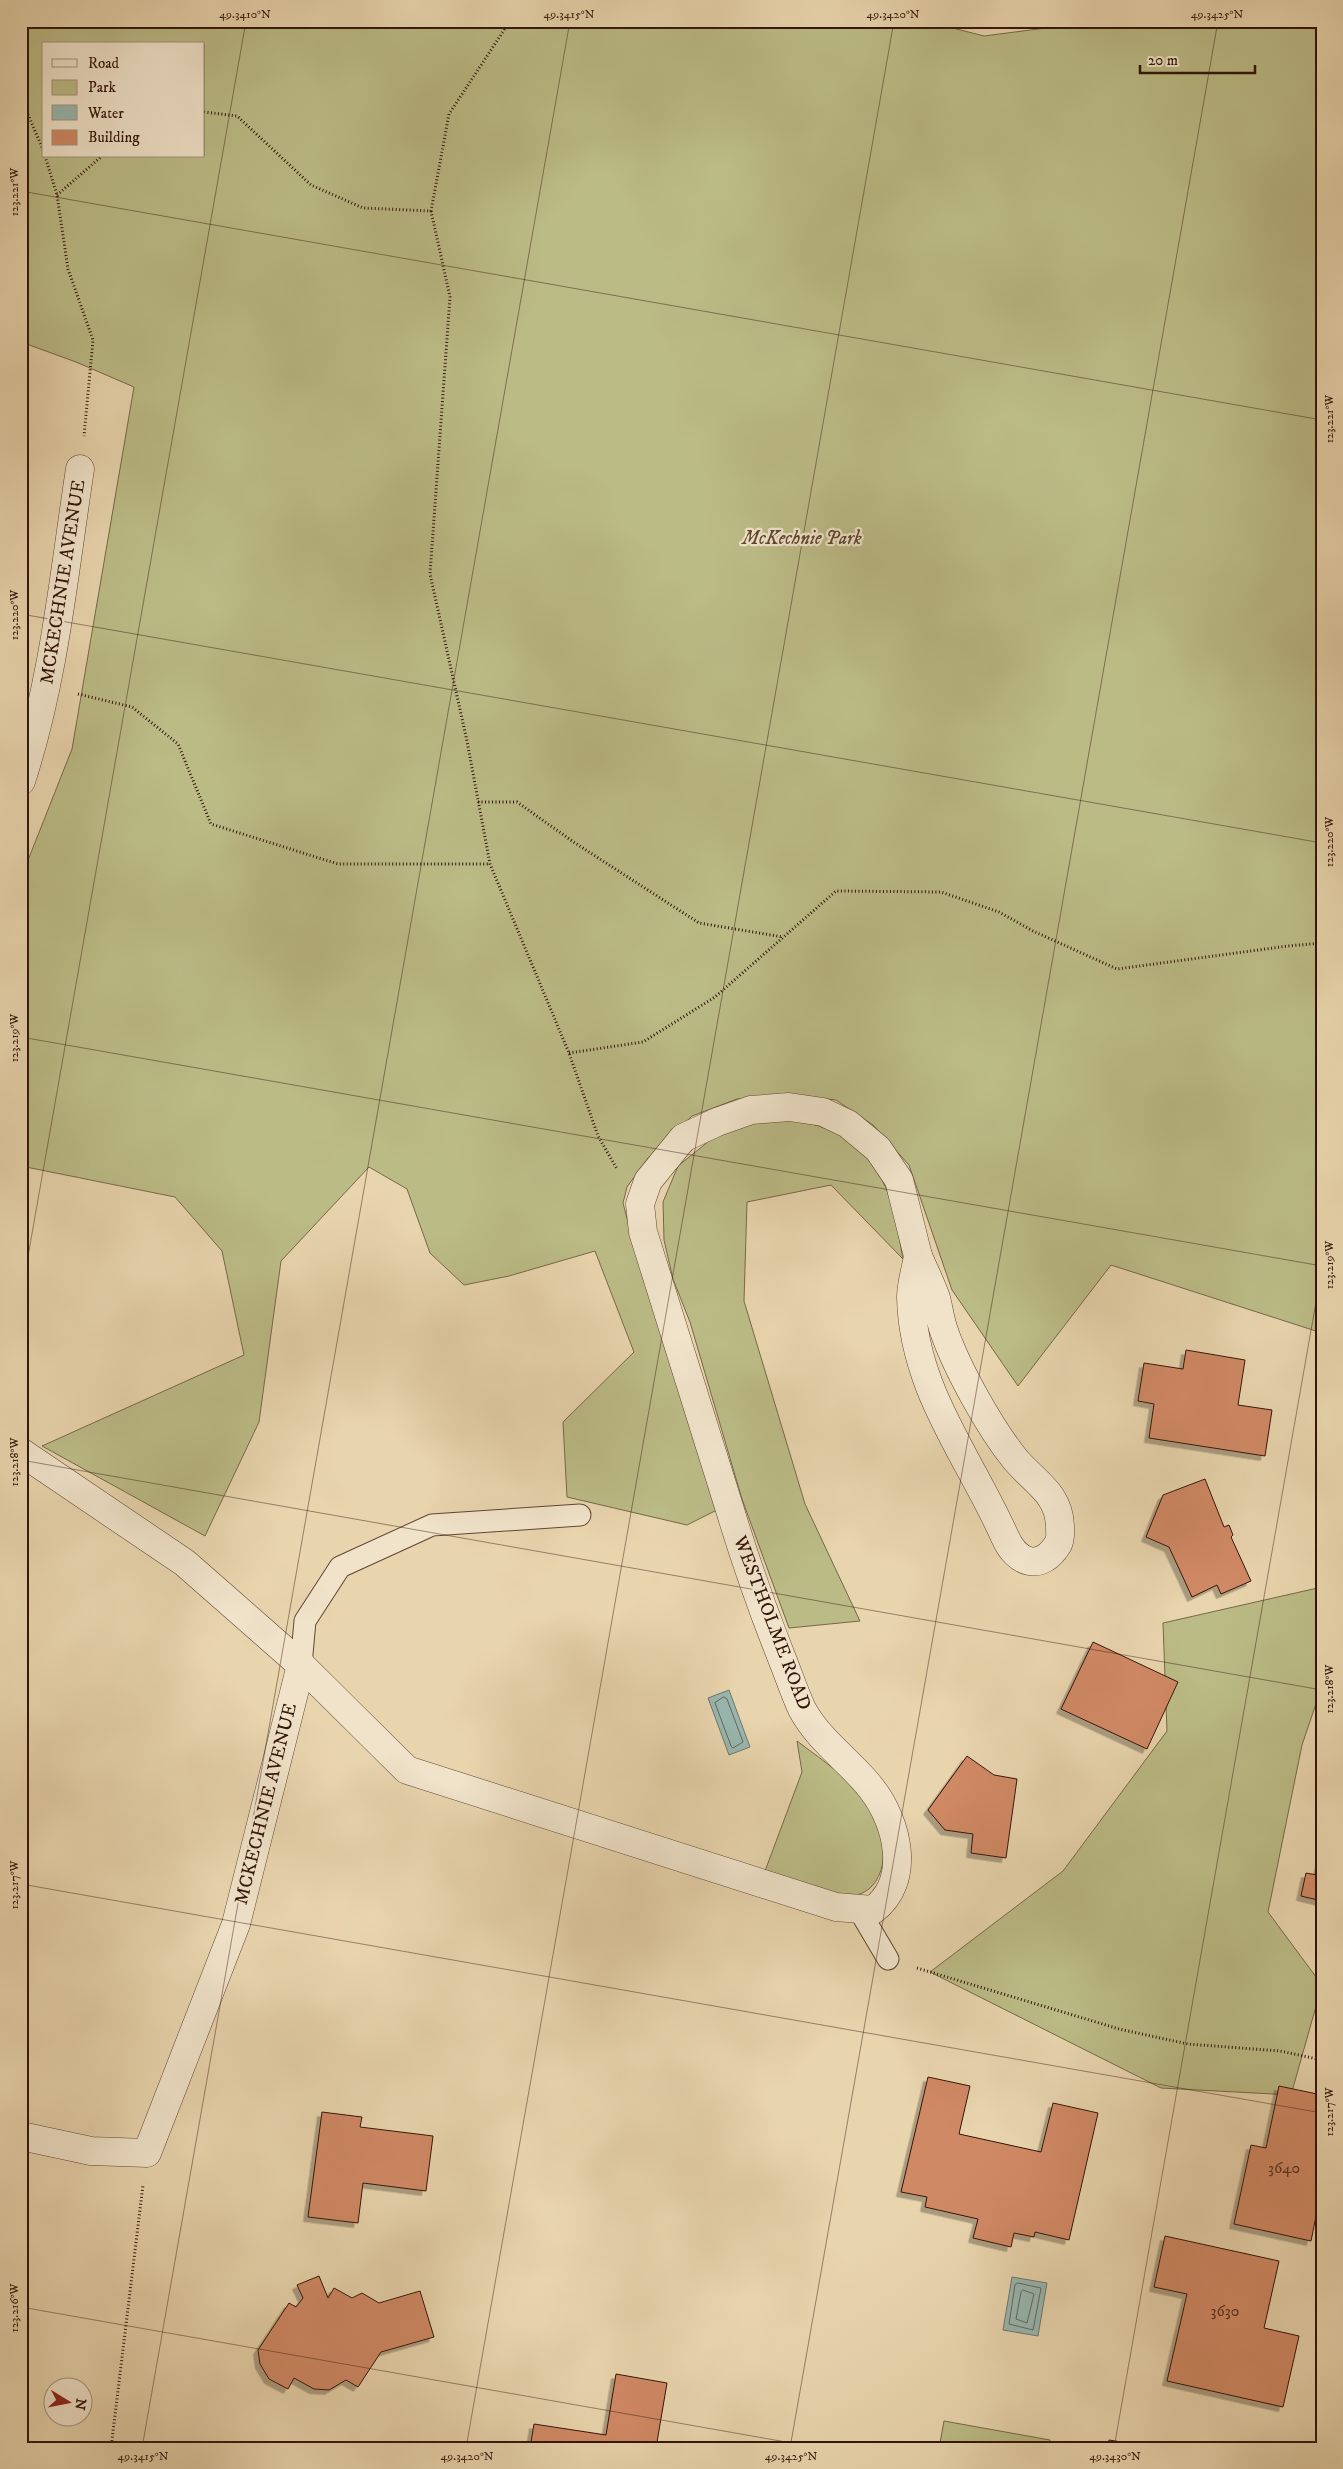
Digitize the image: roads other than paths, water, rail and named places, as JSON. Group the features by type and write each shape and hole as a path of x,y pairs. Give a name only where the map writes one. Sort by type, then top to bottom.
{"street":[{"name":"MCKECHNIE AVENUE","path":"21,781 35,739 46,686 80,468"},
{"name":"WESTHOLME ROAD","path":"301,1665 407,1770 836,1907 873,1910 882,1903 892,1888 898,1868 897,1846 887,1814 872,1788 820,1735 802,1709 752,1582 643,1232 640,1204 648,1181 683,1138 716,1122 751,1110 789,1106 823,1112 848,1124 878,1149 899,1180 918,1256 936,1299 944,1332 981,1406 1015,1459 1057,1504 1060,1540 1054,1551 1043,1561 1033,1563 1021,1557 1008,1542 988,1498 930,1392 918,1349 911,1296 918,1256"},
{"path":"21,1452 185,1563 301,1665"},
{"name":"MCKECHNIE AVENUE","path":"21,2136 91,2151 147,2153 236,1924 301,1665"}],"lane":[{"path":"301,1665 305,1621 340,1567 432,1525 580,1515"},
{"path":"859,1910 888,1959"}],"water":[{"path":"729,1690 750,1747 729,1755 708,1698"},
{"path":"1012,2277 1047,2283 1038,2336 1003,2330"}],"park label":[{"name":"McKechnie Park","path":"802,538"}]}
